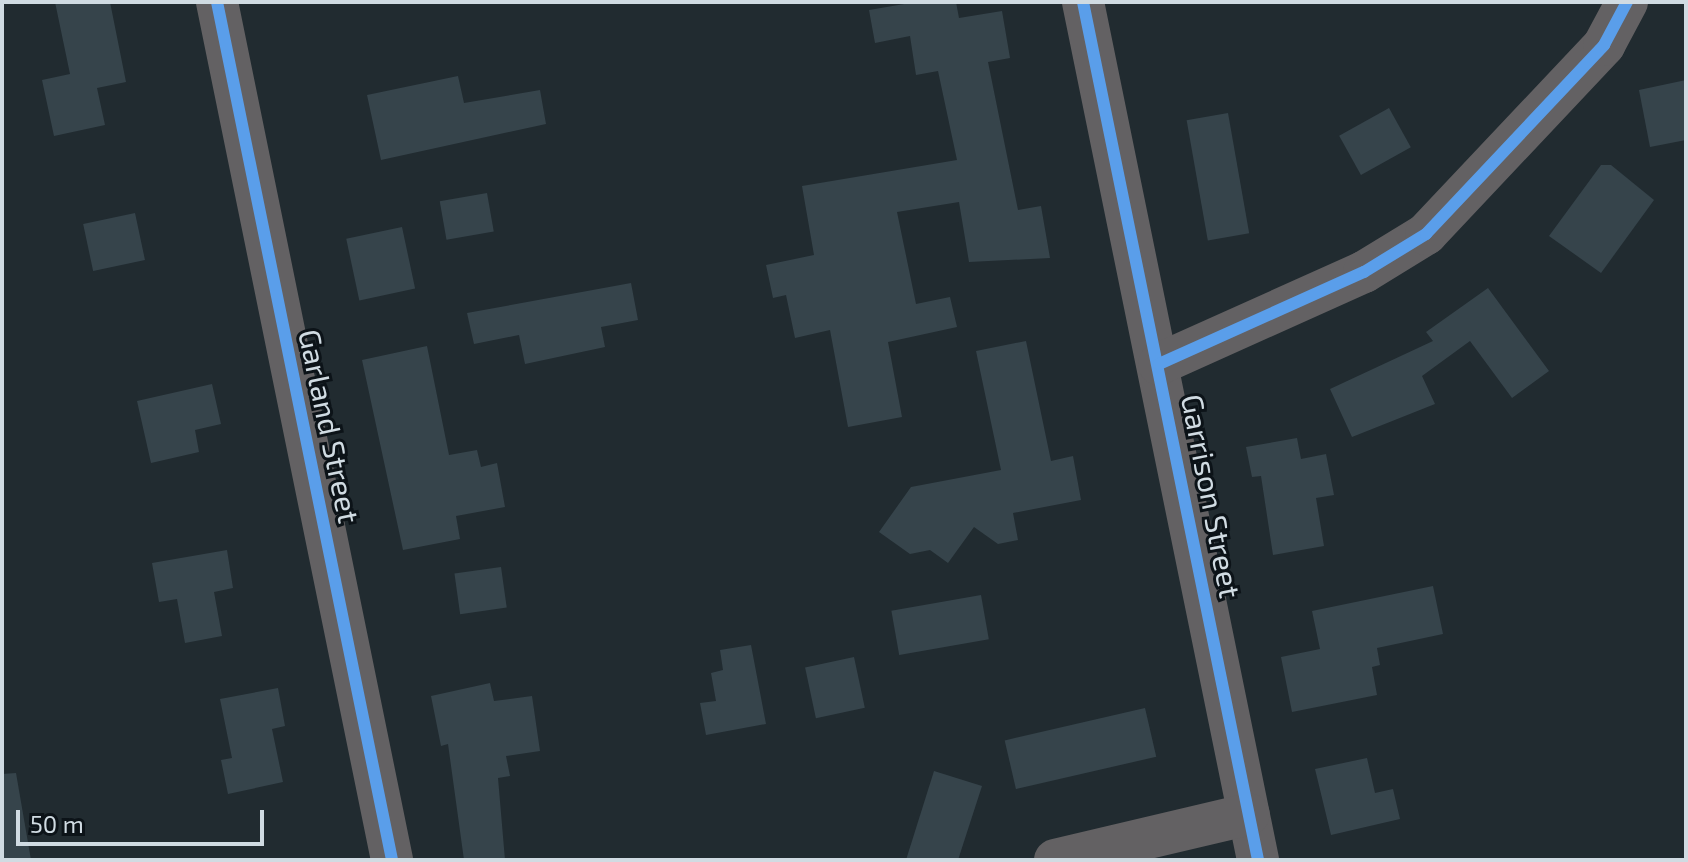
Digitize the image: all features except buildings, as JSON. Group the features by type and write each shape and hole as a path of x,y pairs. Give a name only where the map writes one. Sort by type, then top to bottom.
{"street":[{"name":"Garland Street","path":"217,2 392,860"},
{"name":"Garrison Street","path":"1083,2 1258,860"},
{"path":"1159,364 1364,272 1426,234 1604,45 1627,2"},
{"path":"1055,860 1249,814"}],"cycle path":[{"path":"217,2 392,860"},
{"path":"1083,2 1258,860"},
{"path":"1159,364 1364,272 1426,234 1604,45 1627,2"}]}
